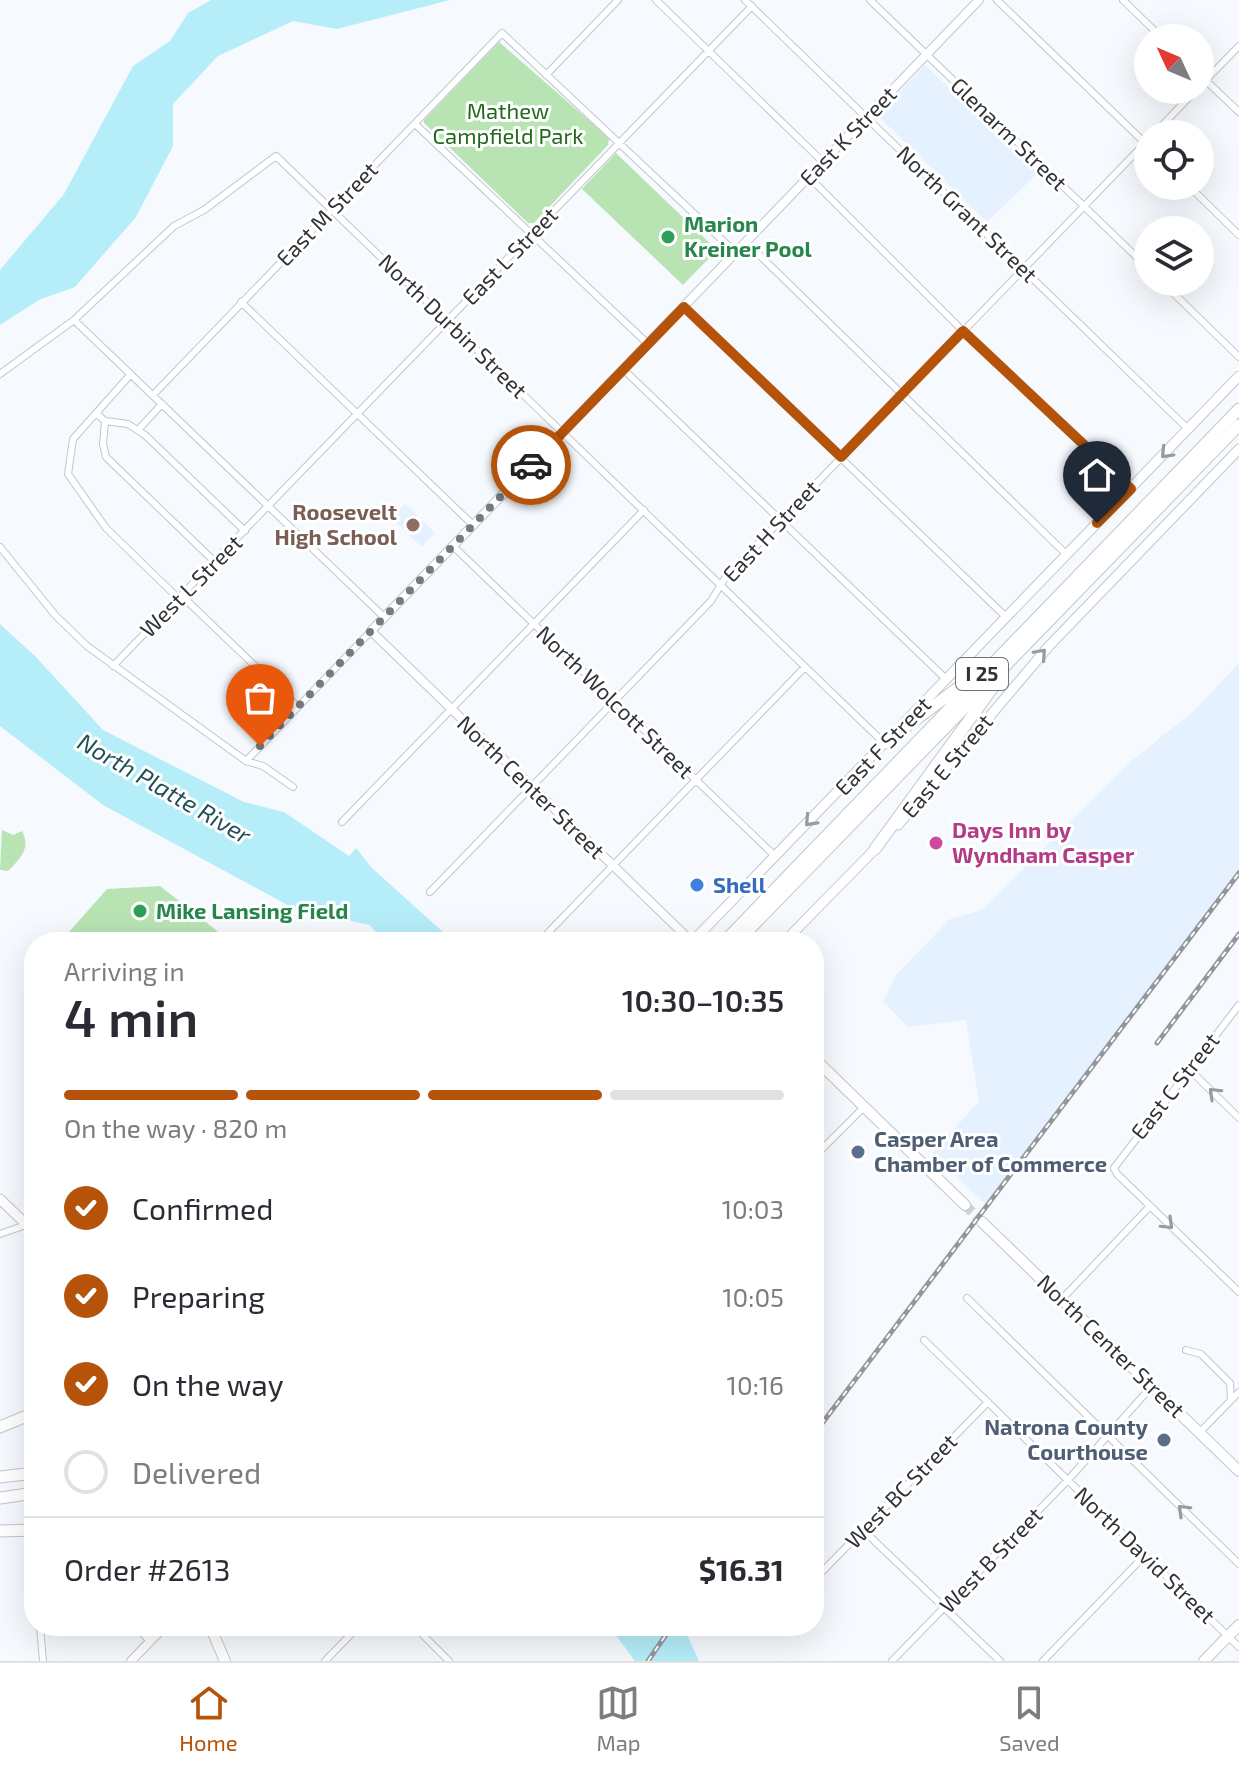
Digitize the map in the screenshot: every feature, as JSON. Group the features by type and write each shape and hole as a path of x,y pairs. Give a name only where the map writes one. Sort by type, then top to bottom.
{"highway":[{"path":"1216,441 1239,407"},
{"path":"1216,441 1239,426"},
{"name":"I 25","path":"738,932 1216,441"},
{"path":"884,743 1021,640"},
{"path":"875,849 1021,640"},
{"path":"0,1427 24,1417"},
{"path":"0,1477 24,1474"},
{"path":"0,1498 24,1494"},
{"path":"0,1531 24,1530"}],"main road":[{"name":"East F Street","path":"702,932 1239,376"},
{"name":"East E Street","path":"794,932 948,769 1049,646 1239,449"},
{"path":"824,1067 965,1205"},
{"path":"0,1199 24,1222"},
{"name":"North Center Street","path":"982,1222 1239,1471"},
{"path":"1204,1661 1239,1625"},
{"path":"214,1636 225,1661"}],"street":[{"path":"618,0 546,75 736,253"},
{"path":"656,0 823,162"},
{"name":"North Grant Street","path":"745,0 1188,429"},
{"name":"Glenarm Street","path":"870,0 1134,254"},
{"name":"East K Street","path":"371,631 979,0"},
{"path":"997,0 1134,131"},
{"path":"1123,0 1148,24"},
{"name":"East L Street","path":"270,507 752,6"},
{"name":"East M Street","path":"153,395 502,33 546,75"},
{"path":"1214,70 1239,46"},
{"path":"1214,93 1239,112"},
{"path":"1167,120 1181,104"},
{"path":"415,124 648,344"},
{"name":"North Durbin Street","path":"74,320 174,226 204,210 276,156 884,743"},
{"name":"East H Street","path":"430,892 711,601 720,585 841,457 1134,156"},
{"path":"809,177 963,331 1131,489"},
{"path":"1203,200 1239,235"},
{"path":"746,242 1066,554"},
{"path":"1176,296 1239,357"},
{"path":"241,302 473,525"},
{"path":"684,307 1005,616"},
{"path":"0,374 74,320 384,617"},
{"path":"623,369 946,679"},
{"path":"131,374 73,439 68,474 106,528 298,707"},
{"path":"138,430 162,404"},
{"path":"97,414 105,421 128,424 138,430 245,531"},
{"path":"105,421 103,444 106,457 215,562"},
{"name":"West L Street","path":"113,666 270,507"},
{"path":"342,822 644,510"},
{"name":"North Wolcott Street","path":"453,546 776,857"},
{"path":"0,547 55,615 113,666 246,761 263,766 293,787"},
{"path":"246,761 371,631"},
{"name":"North Center Street","path":"371,631 681,932"},
{"path":"549,932 805,667"},
{"name":"East C Street","path":"1150,1206 1114,1168 1239,1005"},
{"path":"1189,1069 1239,1118"},
{"path":"824,1147 865,1106"},
{"path":"1062,1299 1150,1206 1239,1292"},
{"path":"0,1234 24,1229"},
{"path":"967,1298 1239,1564"},
{"name":"North David Street","path":"924,1340 1239,1647"},
{"path":"1186,1350 1201,1354 1230,1383 1231,1400"},
{"path":"1230,1383 1239,1380"},
{"name":"West B Street","path":"892,1661 1068,1480 1152,1386"},
{"path":"1199,1433 1239,1392"},
{"name":"West BC Street","path":"824,1570 988,1402"},
{"path":"863,1530 1000,1661"},
{"path":"1043,1661 1145,1555"},
{"path":"41,1636 43,1661"},
{"path":"145,1636 150,1641"},
{"path":"131,1661 155,1636"},
{"path":"325,1661 349,1636"},
{"path":"424,1636 449,1661"}],"shaded area":[{"path":"925,65 1038,173 987,222 877,115"},
{"name":"Roosevelt High School","path":"405,504 435,533 422,547 391,518"},
{"path":"1239,663 1239,876 988,1206 932,1154 979,1101 966,1020 908,1027 883,1002 896,975 950,919 982,910 1131,761 1195,710"}],"green space":[{"name":"Mathew Campfield Park","path":"499,42 609,138 608,145 534,223 528,223 424,123"},
{"name":"Marion Kreiner Pool","path":"616,153 717,250 683,285 582,189"},
{"path":"2,830 13,835 22,831 25,837 21,857 8,871 0,870"},
{"name":"Mike Lansing Field","path":"160,886 218,932 69,932 107,889"}],"water":[{"path":"211,0 450,0 337,29 293,21 218,56 173,104 173,146 136,217 75,287 39,300 0,325 0,270 64,194 133,66 170,41 188,13"},
{"name":"North Platte River","path":"0,624 35,656 103,730 244,802 284,812 349,856 356,848 372,868 443,932 376,932 370,925 293,908 103,805 0,726"},
{"path":"616,1636 688,1636 699,1661 635,1661"}],"tunnel":[{"path":"965,1205 982,1222"}],"railway":[{"path":"824,1421 1239,873"},
{"path":"1157,1043 1239,934"},
{"path":"648,1661 665,1636"}],"way so far":[{"path":"260,746 531,465"}],"place":[{"name":"Marion Kreiner Pool","path":"668,237"},
{"name":"Roosevelt High School","path":"413,525"},
{"name":"Days Inn by Wyndham Casper","path":"936,843"},
{"name":"Shell","path":"697,885"},
{"name":"Mike Lansing Field","path":"140,911"},
{"name":"Casper Area Chamber of Commerce","path":"858,1152"},
{"name":"Natrona County Courthouse","path":"1164,1440"}],"route":[{"path":"531,465 684,307 841,457 963,331 1131,489 1097,523"}]}
